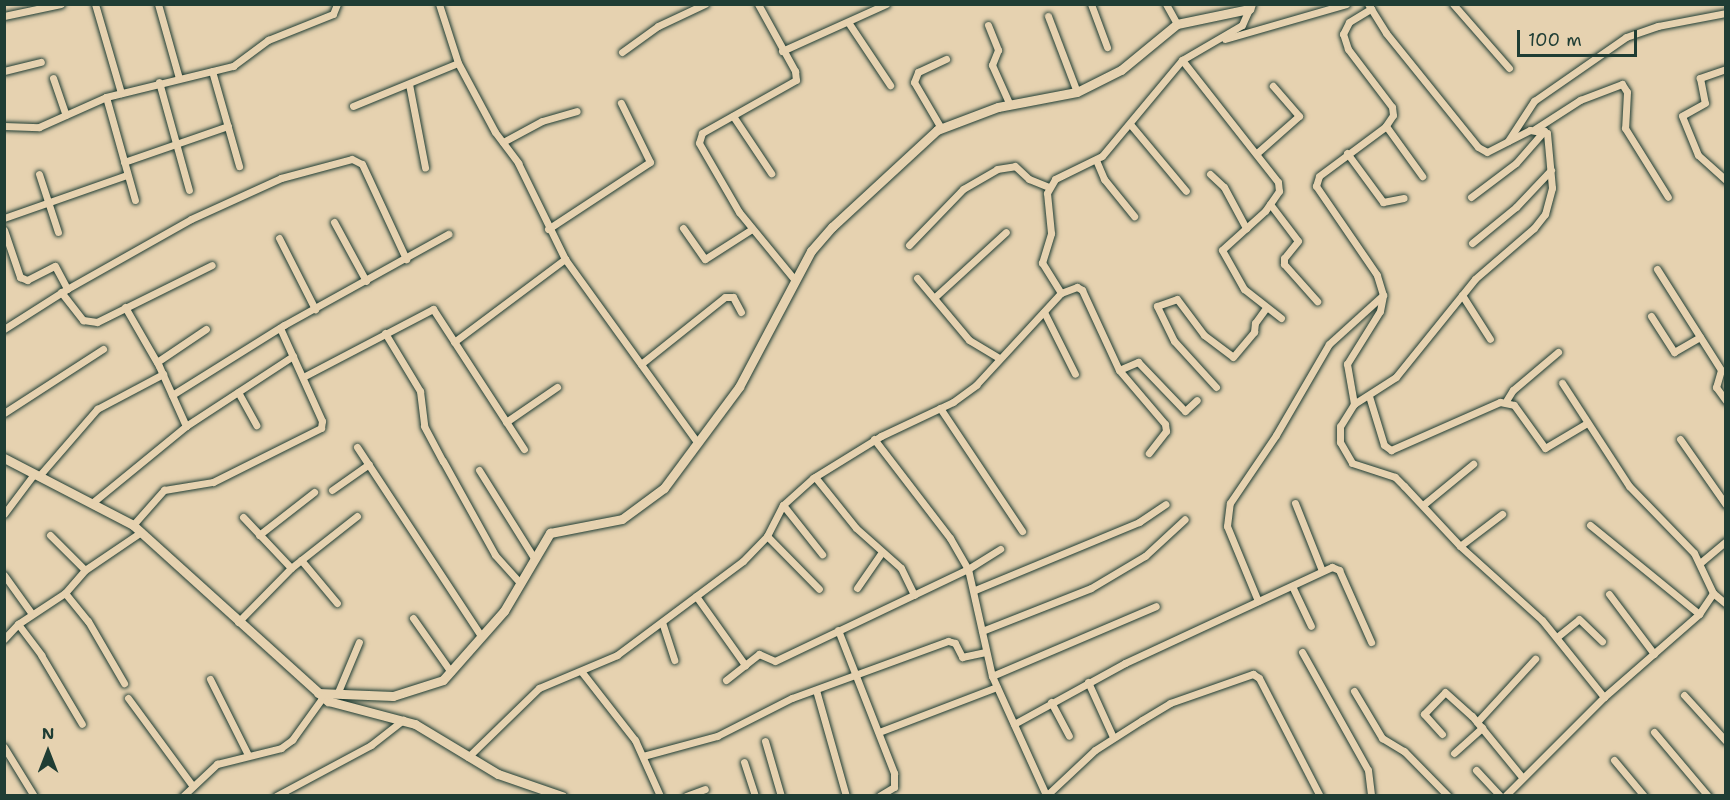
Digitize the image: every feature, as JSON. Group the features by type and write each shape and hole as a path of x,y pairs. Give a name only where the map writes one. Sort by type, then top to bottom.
{"street":[{"path":"14,4 16,14"},
{"path":"4,15 61,4"},
{"path":"95,4 121,93"},
{"path":"158,4 179,78"},
{"path":"4,126 39,127 106,97 159,82 233,66 268,40 333,14 337,4"},
{"path":"439,4 458,63 503,142 518,163 548,229 565,259 697,442"},
{"path":"622,52 658,26 705,4"},
{"path":"758,4 795,71 796,80 702,133 699,143 752,229 794,279"},
{"path":"782,51 886,4"},
{"path":"1091,4 1107,47"},
{"path":"1166,4 1177,24"},
{"path":"1203,47 1346,4"},
{"path":"1452,4 1509,68"},
{"path":"183,795 217,764 281,748 292,740 320,695 338,692 402,694 426,688 451,672 482,637 520,583 544,539 557,530 606,524 635,512 664,488 739,387 794,279 832,226 941,128 1010,105 1077,92 1121,70 1177,24 1250,7"},
{"path":"1061,293 1042,263 1051,233 1046,199 1049,187 1064,172 1096,160 1130,124 1182,60 1242,26 1250,7"},
{"path":"1354,404 1347,364 1380,311 1383,295 1377,275 1316,186 1319,176 1386,126 1393,116 1392,107 1348,49 1343,34 1349,22 1370,7 1386,33 1478,147 1487,152 1535,129 1580,100 1622,84 1627,92 1625,128 1668,197"},
{"path":"1508,141 1534,101 1626,37 1658,26 1725,13"},
{"path":"1048,16 1077,92"},
{"path":"848,22 890,85"},
{"path":"988,25 998,50 992,65 1010,105"},
{"path":"941,128 914,82 918,72 946,59"},
{"path":"1182,60 1257,153 1280,187 1270,204 1224,246 1223,255 1244,289 1281,318"},
{"path":"4,71 41,62"},
{"path":"353,106 458,63"},
{"path":"1725,69 1700,78 1705,104 1682,116 1698,155 1725,180"},
{"path":"212,71 239,166"},
{"path":"53,78 66,115"},
{"path":"159,82 189,190"},
{"path":"409,84 425,167"},
{"path":"1257,153 1299,116 1273,86"},
{"path":"106,97 135,200"},
{"path":"548,229 650,162 621,103"},
{"path":"503,142 542,121 577,111"},
{"path":"733,116 771,173"},
{"path":"1130,124 1186,191"},
{"path":"124,162 228,126"},
{"path":"1386,126 1422,176"},
{"path":"1535,129 1544,131"},
{"path":"1544,131 1550,145 1551,170 1545,214 1462,295 1396,377 1354,404 1339,434 1346,456 1352,463 1395,477 1460,546 1557,637 1604,697"},
{"path":"1472,197 1516,163 1544,131"},
{"path":"1347,153 1383,202 1404,198"},
{"path":"4,329 64,290 147,243 250,192 281,178 352,159 362,164 406,259"},
{"path":"1096,160 1104,179 1134,216"},
{"path":"909,245 968,185 997,169 1015,166 1029,179 1049,187"},
{"path":"1472,243 1516,207 1551,170"},
{"path":"39,174 58,232"},
{"path":"1210,174 1224,188 1246,228"},
{"path":"4,218 127,175"},
{"path":"1270,204 1298,241 1284,264 1317,301"},
{"path":"334,222 366,281"},
{"path":"682,228 705,259 752,229"},
{"path":"4,230 6,242 23,280 55,266 64,290 83,320 90,322 212,265"},
{"path":"935,297 1006,232"},
{"path":"172,395 280,328 448,234"},
{"path":"279,238 315,309"},
{"path":"454,342 565,259"},
{"path":"1657,269 1721,370 1716,387 1725,401"},
{"path":"917,278 974,345 999,358"},
{"path":"468,757 525,698 539,688 618,655 753,553 767,536 783,505 815,477 874,439 964,395 1061,293 1077,287 1082,290 1119,370 1165,424 1166,431 1149,453"},
{"path":"1258,601 1227,526 1230,503 1276,435 1329,344 1383,295"},
{"path":"1462,295 1490,339"},
{"path":"641,364 725,297 733,297 741,312"},
{"path":"1216,387 1174,341 1157,306 1177,299 1204,335 1233,357 1254,332 1255,323 1266,308"},
{"path":"125,307 157,362 186,426"},
{"path":"303,377 433,309 524,449"},
{"path":"1044,312 1075,374"},
{"path":"1651,316 1674,352 1700,337"},
{"path":"4,639 18,624 65,593 85,570 137,529 164,490 213,482 321,428 322,421 280,328"},
{"path":"157,362 206,329"},
{"path":"385,333 420,391 424,426 442,461 495,555 520,583"},
{"path":"4,413 104,349"},
{"path":"1369,396 1384,445 1391,450 1506,401 1513,390 1558,352"},
{"path":"92,503 186,426 293,356"},
{"path":"1119,370 1138,362 1185,411 1197,400"},
{"path":"4,514 36,475 97,409 163,374"},
{"path":"1562,383 1629,486 1700,563 1713,593 1725,604"},
{"path":"506,422 557,387"},
{"path":"238,392 256,425"},
{"path":"1506,401 1514,405 1545,448 1587,423"},
{"path":"940,408 1022,531"},
{"path":"874,439 950,538 968,569 975,590 985,652 992,676 1046,795 1113,737 1170,704 1256,675 1320,795"},
{"path":"1680,439 1725,505"},
{"path":"357,447 482,637"},
{"path":"4,458 137,529 320,695 339,707 403,720 431,732 468,757 521,784 562,795"},
{"path":"332,490 369,464"},
{"path":"1423,505 1473,464"},
{"path":"479,470 534,558"},
{"path":"815,477 855,528 901,568 914,595"},
{"path":"260,534 314,492"},
{"path":"1295,503 1322,571"},
{"path":"975,590 1139,522 1166,504"},
{"path":"783,505 822,554"},
{"path":"1460,546 1502,514"},
{"path":"238,622 291,568 357,516"},
{"path":"243,517 291,568"},
{"path":"982,631 1091,588 1145,555 1185,519"},
{"path":"1590,525 1699,614"},
{"path":"50,535 85,570"},
{"path":"767,536 819,589"},
{"path":"1700,563 1725,541"},
{"path":"726,680 761,654 775,661 968,569 1000,549"},
{"path":"857,588 882,552"},
{"path":"301,560 337,603"},
{"path":"1014,724 1088,682 1332,567 1339,570 1371,642"},
{"path":"4,575 33,614"},
{"path":"1292,586 1311,626"},
{"path":"65,593 88,621 124,683"},
{"path":"1505,795 1604,697 1699,614 1713,593"},
{"path":"1609,594 1654,654"},
{"path":"696,596 745,665"},
{"path":"992,676 1156,606"},
{"path":"412,618 451,672"},
{"path":"1557,637 1580,619 1602,641"},
{"path":"662,622 674,660"},
{"path":"18,624 41,655 82,724"},
{"path":"838,630 879,732 895,780 890,791 879,795"},
{"path":"643,756 717,736 816,690 948,641 955,643 962,657 985,652"},
{"path":"338,692 360,642"},
{"path":"1302,652 1368,770 1371,795"},
{"path":"1454,753 1535,659"},
{"path":"581,671 624,723 643,756 660,795"},
{"path":"210,679 248,755"},
{"path":"1088,682 1113,737"},
{"path":"879,732 997,687"},
{"path":"816,690 846,795"},
{"path":"1354,691 1382,738 1404,751 1446,794"},
{"path":"1442,734 1424,714 1445,692 1479,725 1522,777"},
{"path":"1684,694 1725,741"},
{"path":"128,698 192,785"},
{"path":"1051,702 1069,736"},
{"path":"276,795 371,745 403,720"},
{"path":"1654,732 1708,795"},
{"path":"765,741 781,795"},
{"path":"4,747 33,795"},
{"path":"1614,760 1644,795"},
{"path":"744,762 755,795"},
{"path":"1476,770 1500,795"},
{"path":"686,795 705,789"}]}
